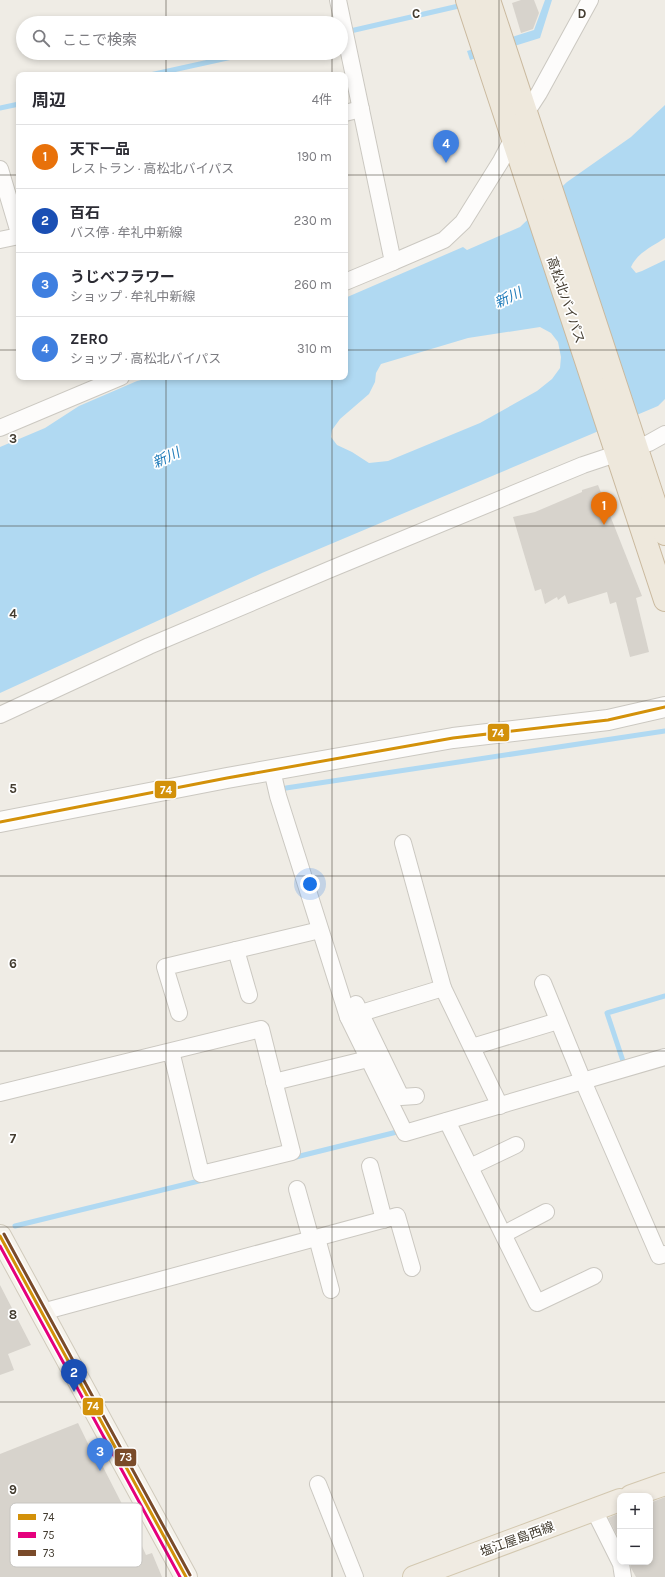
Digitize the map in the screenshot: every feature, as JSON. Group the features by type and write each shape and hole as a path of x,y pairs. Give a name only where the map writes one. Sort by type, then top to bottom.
{"highway":[{"name":"高松北バイパス","path":"467,0 514,145 626,448 665,534"},
{"name":"高松北バイパス","path":"489,0 528,119 626,448 665,600"}],"main road":[{"path":"1,1241 42,1312 186,1577"},
{"path":"640,1493 665,1484"},
{"name":"塩江屋島西線","path":"414,1577 617,1501"}],"street":[{"path":"338,0 341,16"},
{"path":"348,281 444,240 463,222 501,161 514,145 528,119 539,93 590,0"},
{"path":"348,47 393,262"},
{"path":"348,112 361,109"},
{"path":"0,169 16,223"},
{"path":"0,240 16,237"},
{"path":"0,428 114,380"},
{"path":"0,715 149,646 331,569 520,490 626,448 650,444 665,434"},
{"path":"0,822 272,770 453,738 608,720 665,707"},
{"path":"272,770 278,796 320,930 354,1010 401,1098 416,1096"},
{"path":"403,843 443,988 500,1106"},
{"path":"179,1013 165,967 320,930"},
{"path":"236,950 249,995"},
{"path":"543,983 583,1081 659,1256 665,1254"},
{"path":"354,1010 443,988"},
{"path":"354,1010 368,1058 405,1133 665,1057"},
{"path":"472,1047 558,1021"},
{"path":"0,1092 261,1029 292,1152 201,1174 171,1051"},
{"path":"274,1082 368,1058"},
{"path":"447,1121 537,1303 594,1276"},
{"path":"470,1167 516,1145"},
{"path":"370,1166 384,1220"},
{"path":"297,1189 331,1290"},
{"path":"504,1234 546,1212"},
{"path":"42,1312 397,1216 412,1268"},
{"path":"318,1484 355,1577"},
{"path":"594,1510 621,1564 623,1577"}],"water":[{"path":"545,0 552,0 540,38 470,60 467,51 534,30"},
{"name":"新川","path":"665,105 665,238 641,254 631,267 636,273 665,260 665,399 658,406 262,573 0,693 0,447 45,428 79,406 141,380 348,380 348,297 463,247 467,250 520,227 567,182 631,137","holes":["540,327 551,333 558,342 561,357 560,368 552,379 537,391 480,423 388,461 369,463 352,452 337,445 331,437 332,430 340,419 369,394 375,382 376,373 381,364 468,338"]}],"building":[{"path":"521,0 534,0 539,13 533,29 521,33 512,3"},
{"path":"598,485 642,596 636,598 649,652 630,657 616,602 610,604 607,592 568,604 565,595 558,600 557,597 545,604 541,589 535,591 513,517 535,512 582,492 582,490"},
{"path":"0,1285 31,1345 8,1354 14,1370 0,1375"},
{"path":"78,1423 97,1462 100,1461 121,1503 10,1503 10,1567 142,1567 142,1546 146,1555 152,1553 162,1577 0,1577 0,1454"},
{"path":"665,1497 665,1577 636,1577 630,1565 653,1565 653,1502"},
{"path":"617,1514 617,1535 608,1518"}],"waterway":[{"path":"348,32 463,5"},
{"path":"164,72 218,60"},
{"path":"0,108 16,105"},
{"path":"286,788 665,731"},
{"path":"621,1064 624,1064 607,1013 665,996"},
{"path":"292,1158 401,1131"},
{"path":"15,1226 203,1180"}],"transit line":[{"name":"74","path":"0,822 227,778 453,738 608,720 665,707"},
{"name":"73","path":"4,1234 190,1575"},
{"name":"74","path":"0,1236 186,1577"},
{"name":"75","path":"0,1246 140,1503"},
{"name":"75","path":"142,1507 180,1577"}],"place":[{"name":"ZERO","path":"446,163"},
{"name":"天下一品","path":"604,525"},
{"name":"百石","path":"74,1392"},
{"name":"うじべフラワー","path":"100,1471"}]}
